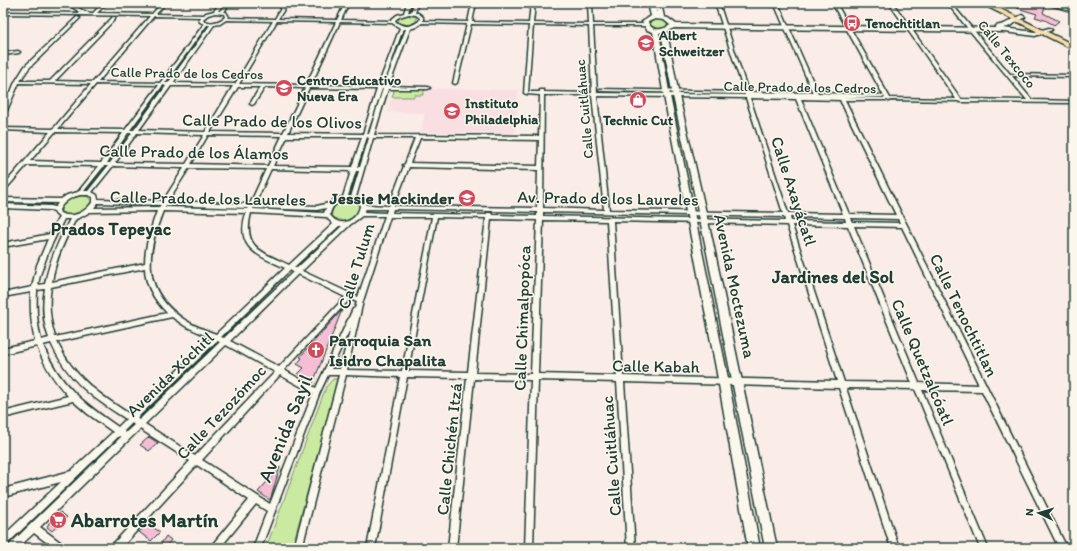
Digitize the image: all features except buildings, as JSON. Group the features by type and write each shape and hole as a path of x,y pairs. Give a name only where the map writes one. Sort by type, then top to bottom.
{"main road":[{"path":"983,3 1019,18"},
{"path":"994,3 1074,48"},
{"path":"1058,3 1074,7"},
{"path":"1067,3 1074,7"},
{"path":"1046,32 1074,42"}],"street":[{"path":"91,18 105,3"},
{"path":"3,189 164,3"},
{"path":"215,12 222,3"},
{"path":"222,12 228,3"},
{"path":"286,3 163,207 149,240 147,274 157,297 172,314 183,322 225,342 317,392"},
{"path":"347,3 251,209 245,230 246,238 251,246 259,253 360,301"},
{"path":"406,13 409,3"},
{"path":"413,13 416,3"},
{"path":"455,84 471,22 474,3"},
{"path":"532,23 533,3"},
{"name":"Calle Cuitláhuac","path":"590,3 594,92 607,212"},
{"path":"651,3 654,17"},
{"path":"658,3 661,17"},
{"name":"Calle Axayácatl","path":"717,3 896,548"},
{"path":"776,3 816,94"},
{"path":"834,3 888,98"},
{"path":"891,3 959,99"},
{"name":"Calle Texcoco","path":"949,3 1030,100"},
{"path":"1047,3 1074,7"},
{"path":"69,4 91,18"},
{"path":"54,13 67,11 71,7 69,4"},
{"path":"3,13 95,14 202,18 215,12 222,12 226,13 227,18"},
{"path":"20,17 24,13"},
{"path":"206,24 213,24 227,18 394,20 406,13 419,15 421,20"},
{"path":"3,16 78,18 152,17"},
{"path":"645,23 647,19 661,17 672,24 972,29 1035,34 1046,32"},
{"path":"3,115 5,105 27,67 78,18"},
{"path":"52,82 114,18"},
{"path":"202,18 206,24"},
{"path":"972,29 1004,26 1019,18"},
{"path":"394,20 395,25 402,27 416,25 421,20 591,24 645,23"},
{"name":"Calle Prado de los Cedros","path":"532,23 526,91 747,95 816,94 841,97"},
{"path":"645,23 648,28 656,31 670,30 672,24"},
{"path":"80,193 127,132 206,24"},
{"path":"89,193 112,164 213,24"},
{"path":"345,198 380,87 402,27"},
{"path":"353,198 386,87 409,27"},
{"name":"Avenida Moctezuma","path":"656,31 666,94 692,217 724,382 754,548"},
{"name":"Avenida Moctezuma","path":"664,31 676,94 738,382 771,548"},
{"path":"3,54 18,52"},
{"path":"1010,75 1074,76"},
{"name":"Calle Prado de los Cedros","path":"17,82 428,88"},
{"path":"252,104 263,86"},
{"name":"Calle Chimalpopóca","path":"530,548 541,210 542,91"},
{"path":"3,94 12,94"},
{"name":"Calle Prado de los Cedros","path":"747,95 798,98 841,97 1074,102"},
{"name":"Calle Tenochtitlan","path":"841,97 1063,548"},
{"name":"Calle Quetzalcóatl","path":"798,98 984,548"},
{"name":"Calle Prado de los Cedros","path":"1030,100 1074,98"},
{"name":"Calle Prado de los Olivos","path":"3,129 286,135 542,138"},
{"name":"Calle Tulum","path":"298,548 360,301 390,208 418,136"},
{"name":"Calle Prado de los Álamos","path":"26,162 361,169"},
{"path":"406,165 541,168"},
{"path":"3,206 51,208 56,210 62,217 74,217 88,210 96,201 95,196 89,193 72,195 62,201 56,210"},
{"path":"345,198 353,198 359,200 364,207 362,214 358,218 350,222 338,223 332,221 327,216 327,210 331,205 345,198"},
{"path":"3,200 62,201"},
{"name":"Calle Prado de los Laureles","path":"96,201 163,207"},
{"name":"Calle Prado de los Laureles","path":"88,210 163,207 251,209 317,208 331,205"},
{"name":"Av. Prado de los Laureles","path":"364,207 489,213 540,218 610,219 787,215 900,217"},
{"name":"Calle Prado de los Laureles","path":"251,209 327,216"},
{"name":"Av. Prado de los Laureles","path":"388,215 435,216 541,210 692,217"},
{"name":"Calle Chichén Itzá","path":"452,548 489,213"},
{"path":"362,214 388,215"},
{"path":"371,548 435,216"},
{"path":"62,217 52,236 34,288 33,321 38,343 49,368 62,386 74,398 126,437"},
{"path":"74,217 56,253 47,286 47,316 52,340 62,360 73,375 94,393 272,510"},
{"name":"Av. Prado de los Laureles","path":"703,217 789,222 904,225"},
{"name":"Calle Cuitláhuac","path":"610,219 631,548"},
{"name":"Avenida Xóchitl","path":"12,548 350,222"},
{"name":"Avenida Xóchitl","path":"3,542 289,268 338,223"},
{"path":"3,246 52,236"},
{"path":"3,295 147,265"},
{"name":"Calle Tezozómoc","path":"115,548 349,296"},
{"name":"Avenida Sayil","path":"257,548 317,392 360,301"},
{"path":"3,351 172,314"},
{"name":"Calle Kabah","path":"326,372 985,388"},
{"path":"3,415 74,398"},
{"path":"3,492 72,475"},
{"path":"215,548 255,499"},
{"path":"33,527 61,548"}],"shaded area":[{"name":"Instituto Philadelphia","path":"395,88 518,90 515,133 421,132 425,113 388,112 388,110 392,110 389,106"}],"green space":[{"path":"407,15 416,17 416,22 409,25 398,23 399,18"},
{"path":"658,19 666,21 668,26 661,29 650,26 651,21"},
{"path":"395,88 425,88 423,95 414,95 414,97 392,97"},
{"path":"84,196 88,197 91,201 86,208 78,214 68,215 61,211 63,204 69,199"},
{"path":"351,201 357,203 359,206 359,212 356,215 343,221 332,217 331,211 336,204"},
{"path":"333,379 338,379 292,548 266,548 326,387"}],"place":[{"name":"Tenochtitlan","path":"852,23"},
{"name":"Albert Schweitzer","path":"646,43"},
{"name":"Centro Educativo Nueva Era","path":"284,88"},
{"name":"Technic Cut","path":"638,100"},
{"name":"Instituto Philadelphia","path":"452,111"},
{"name":"Jessie Mackinder","path":"467,198"},
{"name":"Parroquia San Isidro Chapalita","path":"316,350"},
{"name":"Abarrotes Martín","path":"58,520"}],"district":[{"name":"Prados Tepeyac","path":"111,229"},
{"name":"Jardines del Sol","path":"833,277"}]}
